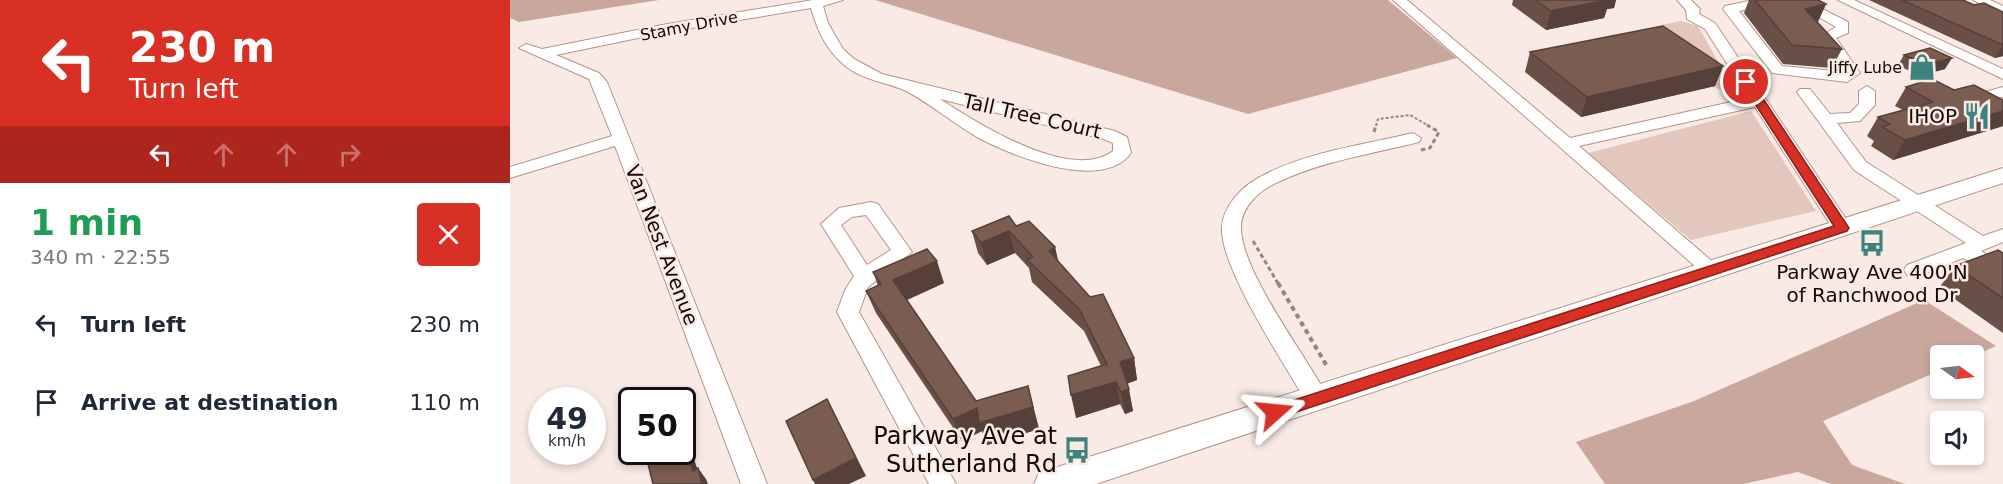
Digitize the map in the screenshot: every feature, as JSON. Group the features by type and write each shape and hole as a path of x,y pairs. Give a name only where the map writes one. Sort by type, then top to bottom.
{"main road":[{"path":"1061,482 1917,203 2001,178"}],"street":[{"name":"Stamy Drive","path":"525,51 584,46 662,29 837,0"},
{"path":"1398,0 1712,270"},
{"path":"1683,0 1693,9 1692,16 1710,26 1842,228"},
{"path":"1773,0 1730,9 1777,70 1847,76 1853,73 1828,36 1843,30 1843,25 1795,0"},
{"path":"1844,0 1999,70"},
{"path":"1978,0 2003,11"},
{"name":"Tall Tree Court","path":"816,4 821,27 827,39 846,61 876,78 1109,135 1121,141 1122,153 1108,163 1086,166 1029,155 983,134 912,88"},
{"path":"525,51 539,44 662,29"},
{"path":"562,63 584,46"},
{"name":"Van Nest Avenue","path":"525,51 597,78 754,484"},
{"path":"1824,119 1854,118 1867,105 1867,91"},
{"path":"1805,92 1860,166 1917,203 1974,247 2003,274"},
{"path":"2003,92 1987,96 1992,104 2003,109"},
{"path":"1566,144 1759,101"},
{"path":"510,173 621,139"},
{"path":"1317,399 1235,255 1230,228 1234,213 1255,188 1286,172 1417,144"},
{"path":"1914,270 2002,236"},
{"path":"864,276 850,294 848,312 943,484"}],"path":[{"path":"1373,135 1378,119 1410,115 1439,132 1430,148 1417,144"},
{"path":"1252,231 1252,240 1328,368"}],"shaded area":[{"path":"510,0 659,0 519,22 510,18"},
{"path":"875,0 1388,0 1457,58 1248,114"},
{"path":"1681,21 1698,26 1737,95 1612,54 1592,39"},
{"path":"1751,111 1816,211 1691,240 1588,153"},
{"path":"1924,300 1996,346 1984,351 1984,345 1930,345 1930,375 1823,421 1852,465 1905,484 1831,484 1798,472 1743,484 1605,484 1576,442 1694,401"}],"building":[{"path":"1535,0 1608,0 1551,11"},
{"path":"1755,0 1818,0 1826,4 1805,9 1842,49 1792,45"},
{"path":"1902,0 1963,0 1974,5 1984,3 2003,12 2003,45"},
{"path":"1663,26 1723,66 1587,97 1530,52"},
{"path":"1930,48 1952,58 1926,65 1904,55"},
{"path":"1932,79 1954,90 1974,85 2003,100 2003,111 1905,140 1882,127 1890,124 1878,117 1933,102 1906,87"},
{"path":"1009,216 1016,226 1029,221 1055,247 1049,251 1090,297 1103,294 1134,358 1120,362 1129,389 1121,392 1116,382 1071,395 1068,376 1107,364 1079,309 1027,260 1033,257 1009,231 981,243 972,231"},
{"path":"927,249 937,261 893,280 976,401 1028,386 1033,407 979,423 977,408 953,419 866,291 881,284 873,272"},
{"path":"1998,250 2003,253 2003,298 1955,266"},
{"path":"827,399 856,458 813,480 786,421"},
{"path":"648,465 691,465 693,471 698,468 702,484 653,484"}],"place":[{"name":"Jiffy Lube","path":"1922,67"},
{"name":"IHOP","path":"1977,116"},
{"name":"Parkway Ave 400'N of Ranchwood Dr","path":"1872,243"},
{"name":"Parkway Ave at Sutherland Rd","path":"1077,450"}],"route":[{"path":"1275,412 1842,228 1746,82"}]}
